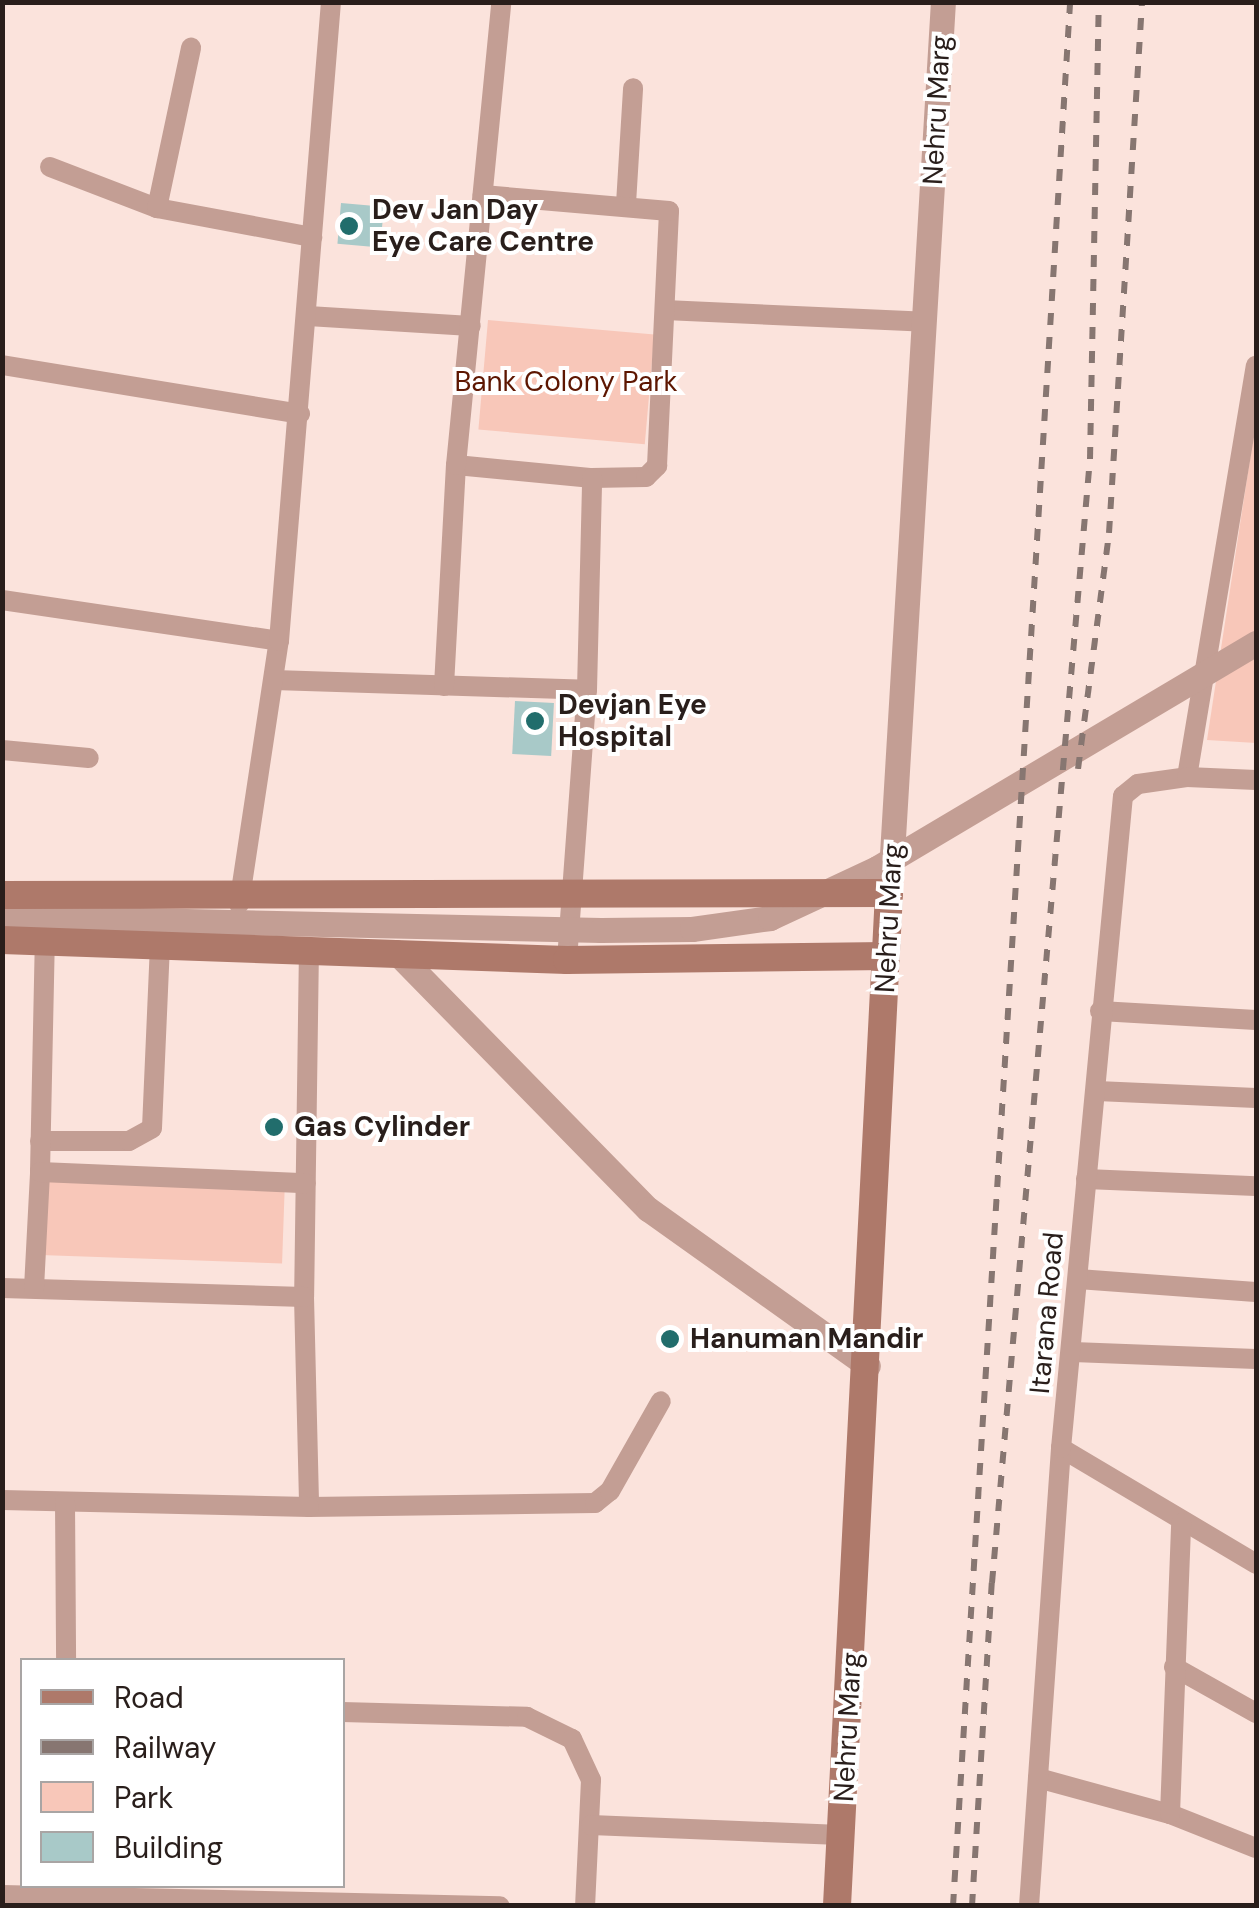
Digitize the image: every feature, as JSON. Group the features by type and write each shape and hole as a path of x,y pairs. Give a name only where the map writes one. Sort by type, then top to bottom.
{"main road":[{"path":"2,894 570,898 889,893"},
{"name":"Nehru Marg","path":"837,1906 868,1366 889,893"},
{"path":"2,940 309,947 567,960 886,956"},
{"name":"Nehru Marg","path":"842,1834 846,1906"}],"street":[{"path":"234,946 274,680 300,414 331,2"},
{"path":"444,686 456,465 501,2"},
{"name":"Nehru Marg","path":"889,893 943,2"},
{"path":"157,208 191,48"},
{"path":"626,204 633,88"},
{"path":"50,167 157,208 312,237"},
{"path":"456,465 592,478 653,475 668,211 626,204 482,195"},
{"path":"665,310 925,322"},
{"path":"308,316 470,326"},
{"path":"2,365 300,414"},
{"path":"1256,366 1187,776 1256,780"},
{"path":"567,960 587,690 592,478"},
{"path":"2,600 278,641"},
{"path":"2,917 602,930 692,930 770,918 878,868 1256,643"},
{"path":"274,680 587,690"},
{"path":"2,750 88,758"},
{"name":"Itarana Road","path":"1030,1906 1061,1448 1123,796 1138,784 1187,776"},
{"path":"34,1288 44,941"},
{"path":"40,1141 129,1141 152,1128 160,944"},
{"path":"309,947 304,1297 310,1507"},
{"path":"396,952 648,1209 868,1366"},
{"path":"1100,1011 1256,1020"},
{"path":"1096,1091 1256,1098"},
{"path":"40,1172 306,1182"},
{"path":"1086,1179 1256,1186"},
{"path":"1078,1279 1256,1292"},
{"path":"2,1288 304,1297"},
{"path":"1073,1352 1256,1359"},
{"path":"2,1500 310,1507 595,1503 610,1491 660,1401"},
{"path":"1061,1448 1181,1523 1256,1564"},
{"path":"66,1502 66,1658"},
{"path":"1170,1814 1181,1523"},
{"path":"1174,1667 1256,1713"},
{"path":"345,1712 526,1717 572,1739 592,1780 585,1906"},
{"path":"1038,1778 1170,1814 1256,1848"},
{"path":"591,1825 842,1834"},
{"path":"2,1895 66,1892 500,1906"}],"green space":[{"name":"Bank Colony Park","path":"488,320 654,335 645,444 478,430"},
{"path":"1256,420 1256,743 1207,740"},
{"path":"43,1175 285,1183 282,1263 40,1255"}],"building":[{"path":"341,203 384,207 380,248 337,244"},
{"path":"515,701 554,703 551,756 512,754"}],"railway":[{"path":"953,1906 1070,2"},
{"path":"972,1906 992,1583 1090,459 1099,2"},
{"path":"1078,769 1109,533 1142,2"}],"place":[{"name":"Dev Jan Day Eye Care Centre","path":"349,226"},
{"name":"Devjan Eye Hospital","path":"535,721"},
{"name":"Gas Cylinder","path":"274,1127"},
{"name":"Hanuman Mandir","path":"670,1339"}]}
